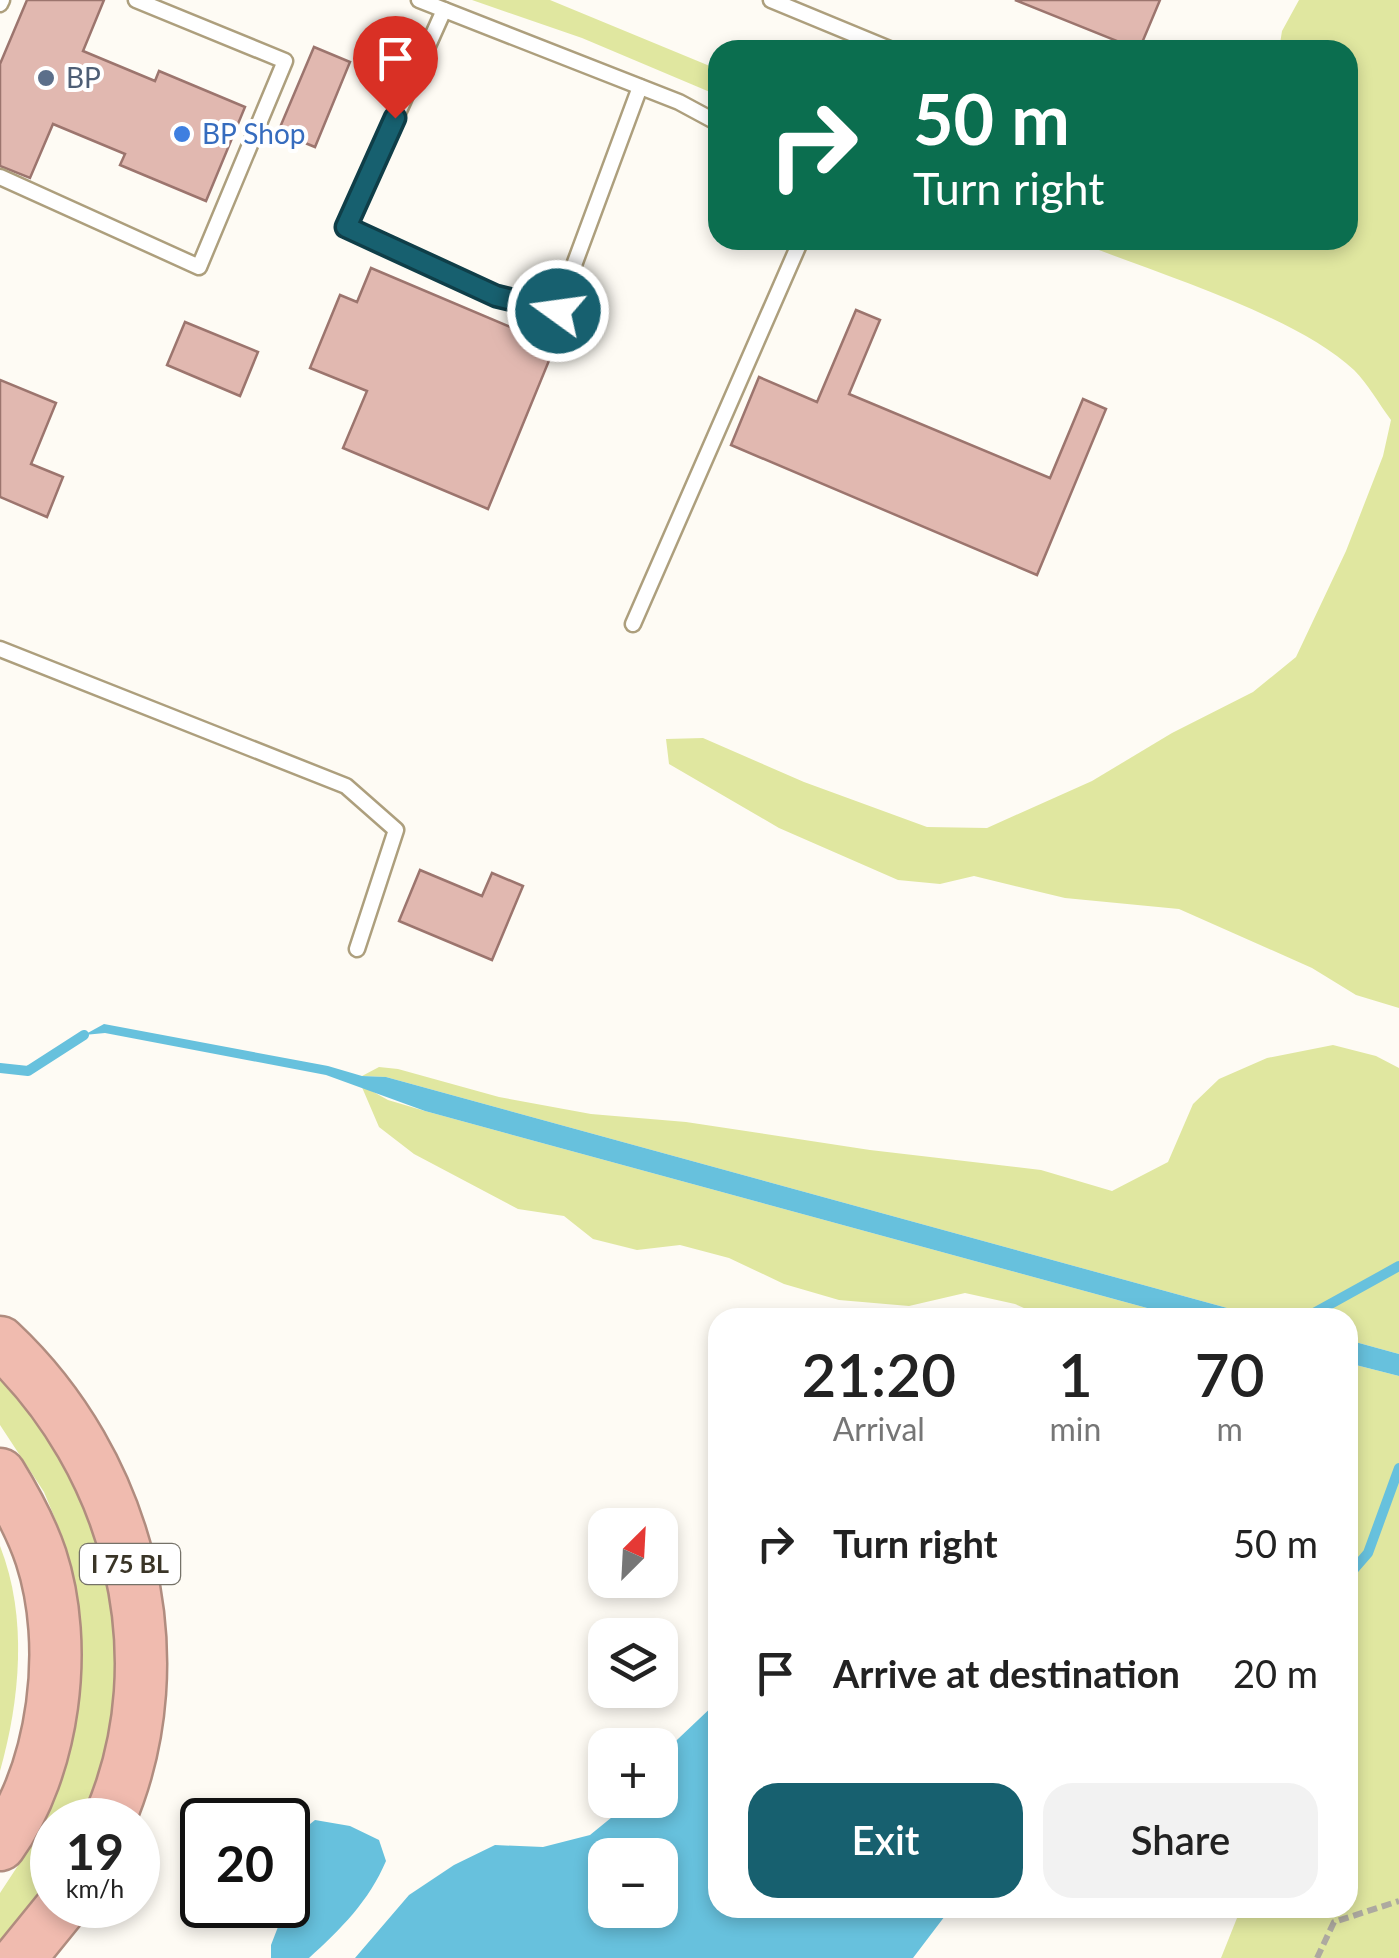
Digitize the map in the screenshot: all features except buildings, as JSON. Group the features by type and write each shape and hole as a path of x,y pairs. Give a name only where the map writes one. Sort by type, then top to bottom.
{"highway":[{"name":"I 75 BL","path":"0,1342 54,1398 78,1436 100,1478 130,1566 138,1608 140,1694 132,1745 116,1798"},
{"path":"0,1474 22,1510 42,1558 52,1610 54,1657 51,1706 42,1750 26,1797 0,1845"},
{"path":"20,1958 44,1928"}],"lane":[{"path":"0,177 199,268 284,61 136,0"},
{"path":"419,0 679,102 708,118"},
{"path":"771,0 868,40"},
{"path":"444,10 346,227 496,296 558,311 640,87"},
{"path":"633,624 797,250"},
{"path":"0,649 346,786 396,830 357,949"}],"path":[{"path":"1358,1914 1399,1901"},
{"path":"1316,1958 1334,1922 1346,1918"}],"green space":[{"path":"472,0 550,0 708,65 708,91 582,38"},
{"path":"1299,0 1399,0 1399,1008 1356,995 1312,968 1179,909 1065,898 974,876 940,884 898,880 779,828 669,764 666,739 703,738 804,782 927,827 987,828 1092,781 1172,733 1253,692 1296,657 1346,551 1383,456 1391,420 1354,370 1296,331 1221,296 1099,250 1358,250 1358,40 1281,40"},
{"path":"1333,1045 1376,1056 1399,1068 1399,1354 1358,1343 1358,1308 1227,1308 386,1077 362,1076 379,1067 398,1069 499,1097 591,1114 686,1122 870,1150 1041,1170 1112,1191 1168,1162 1193,1104 1219,1079 1267,1058"},
{"path":"361,1085 388,1100 425,1111 1147,1308 1024,1308 965,1293 909,1306 839,1300 784,1284 729,1258 680,1245 637,1250 593,1239 564,1216 518,1209 414,1154 379,1127"},
{"path":"1358,1366 1399,1376 1399,1958 1221,1958 1237,1918 1358,1918"},
{"path":"0,1370 64,1453 104,1547 118,1643 112,1745 96,1798 53,1798 69,1757 77,1720 82,1629 61,1533 44,1492 0,1425"},
{"path":"0,1546 15,1601 18,1658 12,1716 0,1771"},
{"path":"30,1847 30,1914 0,1952 0,1893"}],"water":[{"path":"104,1024 328,1066 362,1076 386,1077 1227,1308 1147,1308 425,1111 326,1075 105,1033 84,1035"},
{"path":"1358,1343 1399,1354 1399,1376 1358,1366"},
{"path":"708,1711 708,1918 943,1918 913,1958 355,1958 409,1895 454,1865 495,1845 543,1847 590,1835 611,1818 678,1818 678,1739"},
{"path":"315,1820 350,1826 379,1840 386,1861 353,1914 309,1958 271,1958 278,1928 310,1928 310,1824"}],"waterway":[{"path":"0,1068 28,1071 84,1035"},
{"path":"1323,1308 1399,1266"},
{"path":"1358,1564 1368,1553 1399,1468"}],"place":[{"name":"BP","path":"46,78"},
{"name":"BP Shop","path":"182,134"}],"route":[{"path":"395,118 346,227 496,296 558,311"}]}
